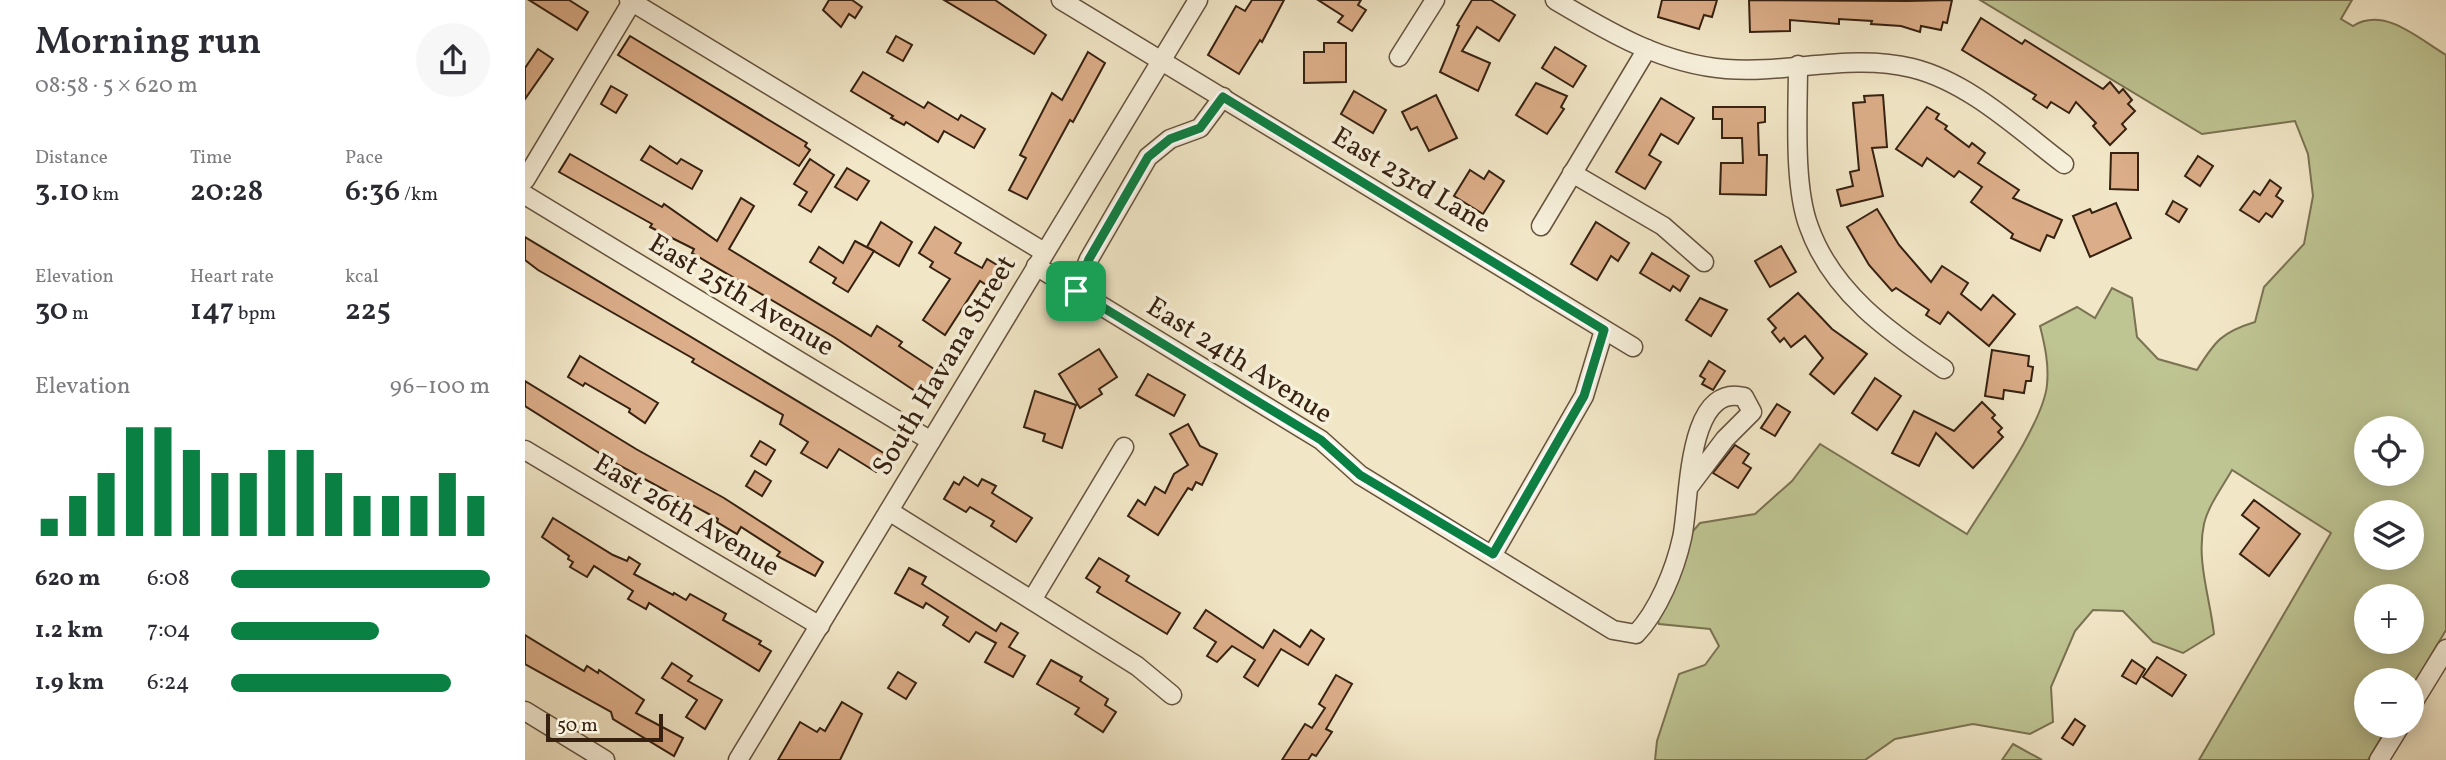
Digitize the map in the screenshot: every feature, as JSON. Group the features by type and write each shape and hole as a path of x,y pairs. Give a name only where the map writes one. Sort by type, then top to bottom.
{"street":[{"name":"East 23rd Lane","path":"1061,0 1633,347"},
{"name":"South Havana Street","path":"738,760 1198,0"},
{"path":"1399,57 1435,0"},
{"path":"1555,0 1614,35 1674,61 1727,69 1862,61 1912,68 1954,83 2064,164"},
{"path":"525,180 631,1"},
{"name":"East 24th Avenue","path":"631,1 1040,259 1076,291 1321,440 1360,475 1613,629 1636,634 1649,621 1683,538 1688,488"},
{"path":"1541,226 1647,49"},
{"path":"1798,65 1798,154 1808,225 1830,270 1868,314 1944,369"},
{"path":"1076,291 1089,259 1148,157 1170,139 1200,128 1223,97"},
{"path":"1573,173 1663,226 1704,262"},
{"name":"East 25th Avenue","path":"525,195 931,442"},
{"path":"1493,554 1584,396 1604,330"},
{"path":"1734,395 1744,397 1752,412 1725,439 1688,488 1697,434 1705,415 1723,399 1734,395"},
{"path":"1032,600 1124,447"},
{"name":"East 26th Avenue","path":"525,450 820,626"},
{"path":"889,511 1137,666 1172,695"},
{"path":"2424,685 2446,649"},
{"path":"525,711 605,760"},
{"path":"2379,760 2393,738"}],"green space":[{"path":"1980,0 2352,0 2341,19 2353,26 2365,21 2389,22 2446,55 2446,630 2423,668 2354,668 2354,738 2381,738 2368,760 2199,760 2331,533 2232,470 2209,510 2202,538 2203,565 2214,634 2183,653 2153,642 2123,611 2093,610 2075,631 2051,687 2053,722 2030,734 1973,724 1895,739 1865,760 1655,760 1657,741 1679,674 1705,665 1719,646 1710,629 1659,624 1656,615 1687,538 1700,523 1755,514 1792,481 1820,444 1967,534 2026,440 2043,401 2047,370 2040,326 2077,307 2095,318 2112,288 2132,298 2137,337 2158,359 2197,370 2220,339 2255,322 2264,287 2304,244 2313,196 2308,154 2295,121 2202,134"},
{"path":"2013,744 2042,760 2002,760"}],"building":[{"path":"529,0 569,0 588,12 577,30"},
{"path":"829,0 852,0 862,7 855,18 849,14 841,27 823,10"},
{"path":"944,0 995,0 1046,35 1034,54"},
{"path":"1252,0 1284,0 1262,42 1260,40 1239,74 1208,55 1236,6 1245,11"},
{"path":"1318,0 1361,0 1358,5 1366,10 1352,31 1338,22 1343,16"},
{"path":"1472,0 1491,0 1515,15 1499,41 1477,27 1462,51 1490,63 1478,91 1440,72 1459,26 1457,25"},
{"path":"1662,0 1717,0 1712,17 1704,15 1699,29 1658,17"},
{"path":"1749,0 1952,0 1947,23 1943,22 1941,30 1921,26 1920,32 1901,26 1871,24 1872,21 1839,19 1839,24 1790,20 1790,31 1750,32"},
{"path":"1981,18 2022,44 2025,40 2103,89 2110,82 2119,93 2123,89 2132,100 2128,104 2135,111 2122,124 2126,129 2110,145 2093,126 2096,123 2076,102 2069,113 2051,102 2047,108 2033,99 2036,95 1962,50"},
{"path":"630,36 807,143 805,146 810,150 799,166 618,55"},
{"path":"896,36 912,45 903,61 887,52"},
{"path":"1324,43 1346,43 1346,82 1304,83 1304,52 1324,52"},
{"path":"1555,47 1586,66 1573,87 1542,68"},
{"path":"538,49 553,59 525,99 525,68"},
{"path":"1088,52 1105,63 1027,199 1009,190 1026,158 1020,155 1052,93 1062,100"},
{"path":"863,72 924,108 928,102 958,120 961,115 985,129 974,148 944,131 938,142 906,122 904,125 891,118 893,116 851,91"},
{"path":"1536,83 1567,96 1561,107 1564,109 1547,134 1516,115"},
{"path":"611,86 627,95 616,113 601,104"},
{"path":"1354,91 1386,110 1373,133 1341,114"},
{"path":"1436,95 1457,138 1429,151 1417,127 1411,130 1402,112"},
{"path":"1883,95 1887,147 1872,148 1883,196 1841,206 1837,190 1853,186 1850,172 1859,170 1853,103 1865,102 1864,96"},
{"path":"1661,98 1694,118 1678,144 1661,134 1649,155 1661,162 1645,189 1616,172"},
{"path":"1713,107 1765,107 1765,122 1758,123 1759,155 1767,155 1766,195 1720,194 1721,163 1743,163 1742,138 1722,138 1722,119 1713,119"},
{"path":"1927,107 1939,114 1936,119 1947,126 1945,129 1969,147 1972,143 1985,153 1978,163 2019,190 2013,198 2062,220 2054,238 2047,235 2040,251 2011,238 2013,234 1971,202 1982,187 1959,171 1954,177 1927,158 1922,166 1896,149"},
{"path":"650,146 677,164 681,159 702,171 692,189 641,160"},
{"path":"2111,153 2138,153 2138,190 2110,189"},
{"path":"570,154 662,207 664,204 717,241 741,198 754,206 729,249 871,336 877,326 902,342 899,346 937,371 924,393 919,390 918,393 834,337 692,253 694,249 650,227 652,224 559,172"},
{"path":"2198,156 2213,166 2200,186 2185,176"},
{"path":"810,159 834,175 811,212 799,205 807,192 794,184"},
{"path":"847,168 869,181 857,200 835,187"},
{"path":"1470,170 1484,179 1489,171 1504,181 1483,214 1454,196"},
{"path":"2270,180 2281,188 2276,196 2283,201 2272,217 2266,213 2259,222 2240,210 2254,191 2260,195"},
{"path":"2173,201 2187,209 2179,222 2166,214"},
{"path":"2116,203 2131,238 2090,257 2073,216 2090,209 2092,213"},
{"path":"1877,209 1899,245 1931,282 1942,266 1968,283 1961,294 1981,310 1993,295 2015,314 1989,346 1948,312 1940,324 1926,315 1929,310 1896,288 1892,291 1869,265 1847,227"},
{"path":"881,222 912,242 899,266 867,247"},
{"path":"1596,222 1629,243 1618,261 1611,256 1597,280 1571,264"},
{"path":"935,227 961,243 955,253 982,268 987,259 1002,268 991,288 980,281 945,335 923,320 950,279 930,267 933,262 919,253"},
{"path":"525,237 887,455 876,472 839,449 827,468 801,453 808,442 780,424 783,415 692,362 694,359 538,270 525,260"},
{"path":"855,241 874,251 848,292 833,283 836,278 810,262 819,247 843,263"},
{"path":"1781,246 1796,272 1770,287 1755,261"},
{"path":"1652,253 1689,276 1680,291 1673,286 1670,291 1640,273"},
{"path":"1798,293 1832,329 1867,354 1834,394 1810,374 1823,358 1805,336 1791,347 1784,338 1780,342 1772,332 1776,328 1768,319"},
{"path":"1700,298 1727,310 1711,336 1686,320"},
{"path":"1099,349 1117,377 1099,389 1102,394 1080,408 1059,374"},
{"path":"1992,350 2029,356 2028,366 2033,367 2031,381 2026,381 2024,393 2004,390 2003,399 1985,396"},
{"path":"580,356 658,403 645,423 629,412 630,409 585,383 583,386 568,377"},
{"path":"1709,361 1725,371 1713,390 1702,384 1705,379 1700,376"},
{"path":"1148,374 1185,395 1174,416 1136,395"},
{"path":"1875,378 1901,396 1877,430 1852,413"},
{"path":"525,381 636,449 724,498 823,562 815,576 777,556 780,552 741,527 737,534 717,522 718,519 615,463 525,406"},
{"path":"1035,391 1076,405 1062,448 1043,441 1045,434 1024,427"},
{"path":"1982,402 1995,415 1992,418 2002,428 1998,432 2003,437 1973,468 1936,433 1919,466 1892,453 1914,411 1954,431"},
{"path":"1777,404 1790,412 1775,436 1761,428"},
{"path":"1188,424 1200,446 1217,454 1202,485 1196,482 1192,490 1188,488 1158,535 1128,516 1138,500 1145,505 1155,487 1165,493 1174,474 1188,465 1170,434"},
{"path":"760,441 775,450 766,465 751,456"},
{"path":"1735,445 1749,454 1743,463 1751,468 1738,488 1713,473"},
{"path":"755,471 771,481 762,496 746,486"},
{"path":"964,477 978,486 982,479 996,486 992,493 1032,518 1016,542 991,526 994,521 970,507 966,512 944,499 954,482 959,485"},
{"path":"2254,500 2300,534 2269,576 2240,554 2259,528 2242,515"},
{"path":"553,518 613,555 627,561 629,557 640,564 634,574 686,600 690,594 726,614 723,620 761,641 759,644 771,651 759,671 649,603 646,609 628,599 633,591 594,566 587,577 570,567 573,562 568,559 569,556 542,537"},
{"path":"1099,558 1129,576 1126,581 1180,613 1167,634 1097,592 1100,587 1086,578"},
{"path":"909,568 926,577 922,584 996,631 1001,623 1018,633 1009,647 1025,656 1013,677 985,662 996,643 976,632 969,642 943,625 948,617 926,603 923,608 895,593"},
{"path":"1206,610 1263,648 1274,630 1300,647 1311,630 1324,639 1308,665 1281,649 1258,686 1244,677 1255,660 1232,646 1217,662 1207,656 1216,642 1194,628"},
{"path":"525,635 584,671 587,666 598,673 599,670 644,700 636,713 683,738 674,756 613,719 611,712 525,664"},
{"path":"2157,657 2186,675 2172,696 2143,677"},
{"path":"1051,660 1082,677 1080,681 1108,699 1105,705 1116,712 1103,732 1075,714 1079,708 1037,684"},
{"path":"2132,660 2145,669 2136,684 2122,676"},
{"path":"672,663 692,676 688,681 722,700 705,729 686,717 697,700 662,678"},
{"path":"898,672 916,683 906,699 888,688"},
{"path":"1336,675 1352,684 1326,729 1332,732 1316,756 1312,754 1308,760 1282,760 1305,724 1312,728 1325,708 1319,704"},
{"path":"842,702 862,714 840,760 778,760 800,722 817,732 820,728 825,731"},
{"path":"2075,719 2085,726 2073,745 2062,738"}],"route":[{"path":"1223,97 1604,330 1584,396 1493,554 1360,475 1321,440 1076,291 1089,259 1148,157 1170,139 1200,128 1223,97"}]}
